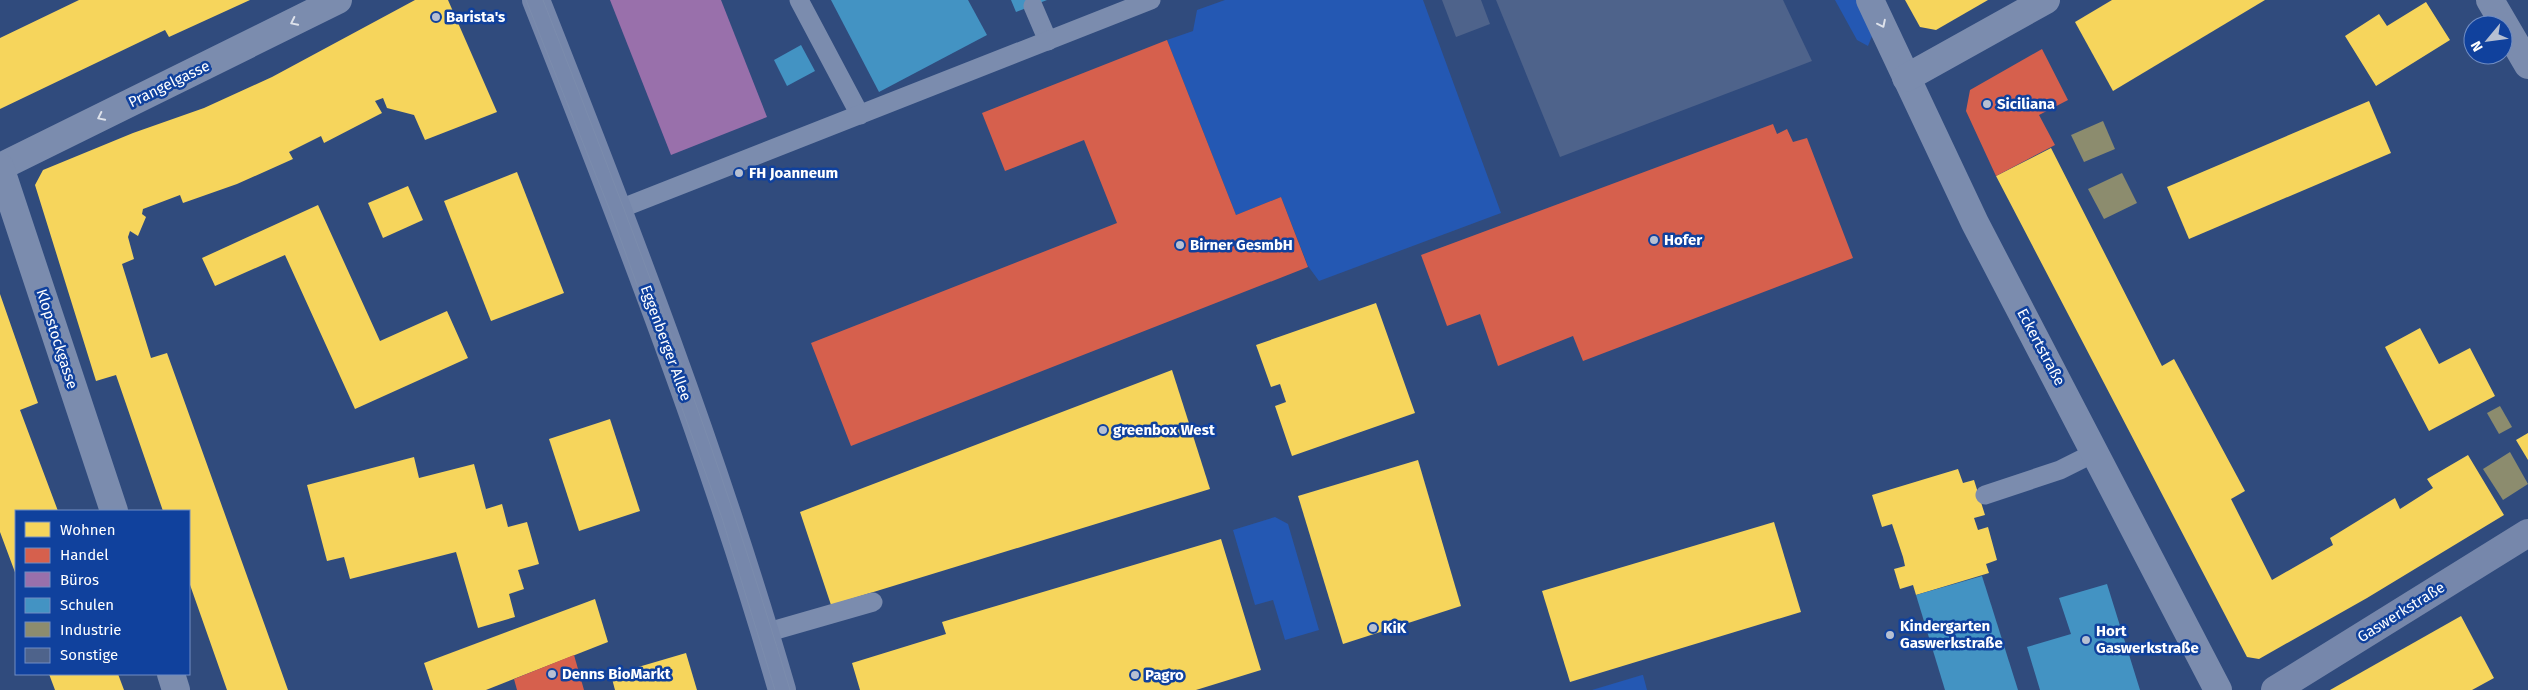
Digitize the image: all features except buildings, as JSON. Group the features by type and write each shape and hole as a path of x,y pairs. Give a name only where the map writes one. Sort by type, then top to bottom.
{"main road":[{"name":"Eggenberger Allee","path":"536,0 617,210 727,510 782,690"},
{"name":"Gaswerkstraße","path":"2275,690 2528,533"}],"street":[{"name":"Prangelgasse","path":"0,167 338,0"},
{"name":"Eckertstraße","path":"1870,0 1976,223 2218,690"},
{"path":"1906,78 2046,0"},
{"path":"2490,0 2528,65"},
{"name":"Klopstockgasse","path":"0,167 114,510"},
{"path":"171,675 176,690"}],"lane":[{"path":"799,0 860,115"},
{"path":"617,210 1151,0"},
{"path":"1033,6 1048,41"},
{"path":"1985,495 2060,470 2096,452"},
{"path":"766,634 873,602"}],"shaded area":[{"path":"1225,0 1423,0 1501,213 1319,281 1308,266 1281,197 1236,215 1167,40 1193,31 1197,10"},
{"path":"1835,0 1857,0 1872,36 1868,46 1857,40"},
{"path":"1275,517 1288,524 1319,630 1285,640 1273,600 1255,605 1233,530"},
{"path":"1642,675 1647,690 1592,690"}],"tram line":[{"path":"526,0 611,213 722,518 775,690"},
{"path":"543,0 674,342 734,515 790,690"}],"place":[{"name":"Barista's","path":"436,17"},
{"name":"Siciliana","path":"1987,104"},
{"name":"FH Joanneum","path":"739,173"},
{"name":"Hofer","path":"1654,240"},
{"name":"Birner GesmbH","path":"1180,245"},
{"name":"greenbox West","path":"1103,430"},
{"name":"KiK","path":"1373,628"},
{"name":"Kindergarten Gaswerkstraße","path":"1890,635"},
{"name":"Hort Gaswerkstraße","path":"2086,640"},
{"name":"Denns BioMarkt","path":"552,674"},
{"name":"Pagro","path":"1135,675"}]}
